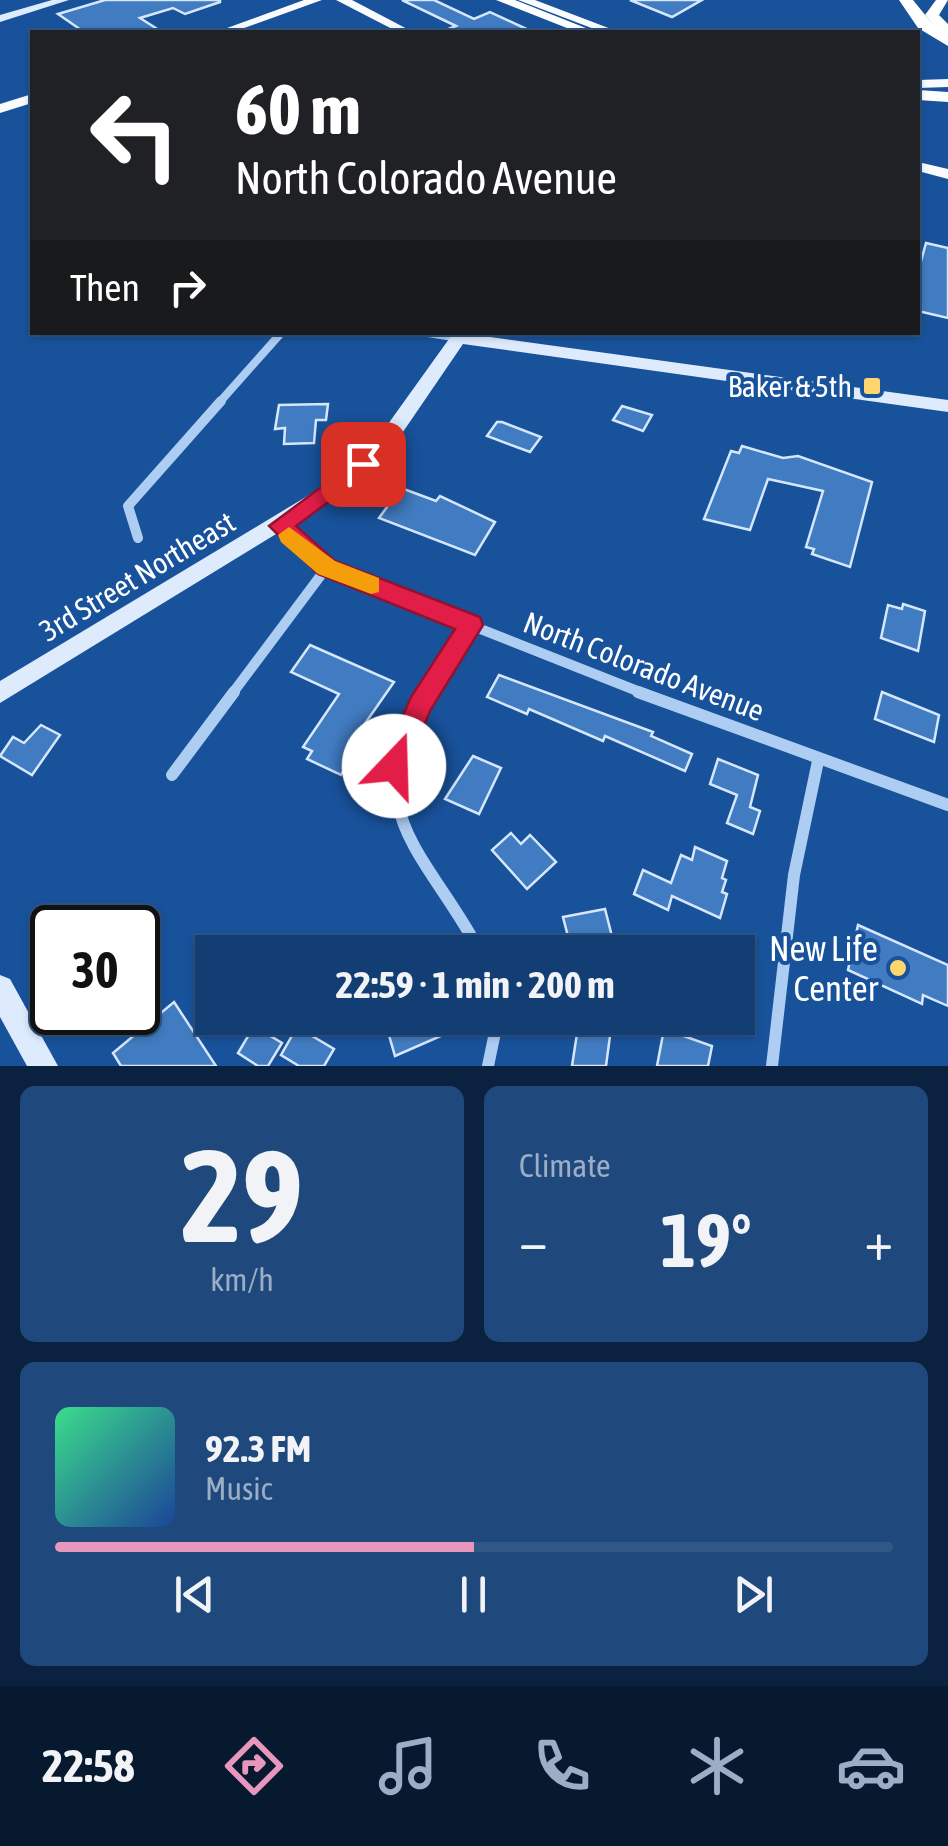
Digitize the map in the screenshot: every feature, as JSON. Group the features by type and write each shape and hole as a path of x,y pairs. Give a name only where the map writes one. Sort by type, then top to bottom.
{"highway":[{"path":"504,0 586,30"},
{"path":"906,0 922,25 948,42"},
{"path":"944,0 932,15 948,32"},
{"path":"920,96 948,97"}],"main road":[{"path":"0,19 64,0"},
{"path":"228,30 316,0"},
{"path":"342,0 403,30"},
{"path":"524,0 607,30"},
{"path":"920,81 948,80"},
{"path":"0,110 30,99"},
{"path":"920,167 948,174"},
{"path":"461,336 948,406"},
{"name":"3rd Street Northeast","path":"0,693 280,526 341,485 385,444 461,336"},
{"path":"0,989 43,1066"}],"street":[{"path":"138,538 128,506 279,335"},
{"name":"North Colorado Avenue","path":"280,526 327,567 818,761 948,805"},
{"path":"172,775 327,567"},
{"path":"469,935 406,834 393,785 402,739 471,625"},
{"path":"772,1066 787,907 800,829 818,761"},
{"path":"488,1066 494,1035"}],"building":[{"path":"105,0 220,0 185,14 173,8 140,18 159,30 81,30 58,14"},
{"path":"402,0 434,0 474,19 490,12 529,30 446,30 456,26"},
{"path":"630,0 702,0 672,17"},
{"path":"926,243 948,248 948,318 920,311 920,265"},
{"path":"328,404 326,420 316,420 314,443 284,444 285,428 275,429 279,405"},
{"path":"622,406 652,415 643,431 613,420"},
{"path":"497,422 541,437 530,452 487,436"},
{"path":"742,446 783,458 798,456 872,482 850,567 812,554 814,549 806,547 823,491 768,479 750,530 704,519 731,451 739,453"},
{"path":"401,488 436,501 440,496 495,522 475,555 379,518"},
{"path":"903,604 925,611 918,651 881,638 888,605 902,609"},
{"path":"310,645 394,682 348,748 356,751 341,775 307,759 312,751 303,747 339,694 291,672"},
{"path":"499,675 653,732 651,736 692,754 685,771 605,736 603,741 529,709 527,714 487,697"},
{"path":"882,692 939,715 934,742 875,719"},
{"path":"41,725 60,735 32,775 0,756 13,737 24,743"},
{"path":"473,756 501,768 479,814 445,799"},
{"path":"718,759 758,775 750,807 760,811 753,834 727,823 737,795 710,784"},
{"path":"511,833 521,844 530,835 556,862 527,889 492,850"},
{"path":"695,847 727,861 722,892 727,894 720,918 672,896 668,910 634,894 643,870 671,883 681,855 692,860"},
{"path":"605,909 612,935 568,935 563,917"},
{"name":"New Life Center","path":"858,925 948,965 948,1006 923,995 922,1004 848,970"},
{"path":"174,1002 216,1066 121,1066 113,1053 135,1035 160,1035 160,1014"},
{"path":"249,1035 269,1035 282,1043 268,1066 258,1066 238,1053"},
{"path":"292,1035 310,1035 334,1049 324,1066 299,1066 281,1055"},
{"path":"389,1035 443,1035 395,1056"},
{"path":"577,1035 610,1036 606,1066 572,1066"},
{"path":"663,1035 681,1035 712,1046 708,1066 657,1066"}],"slow traffic":[{"path":"289,535 308,555 327,567 371,585"}],"place":[{"name":"Baker & 5th","path":"872,386"},
{"name":"New Life Center","path":"898,968"}],"route":[{"path":"363,464 341,485 280,526 308,555 327,567 471,625 420,705 402,739 394,766"}]}
